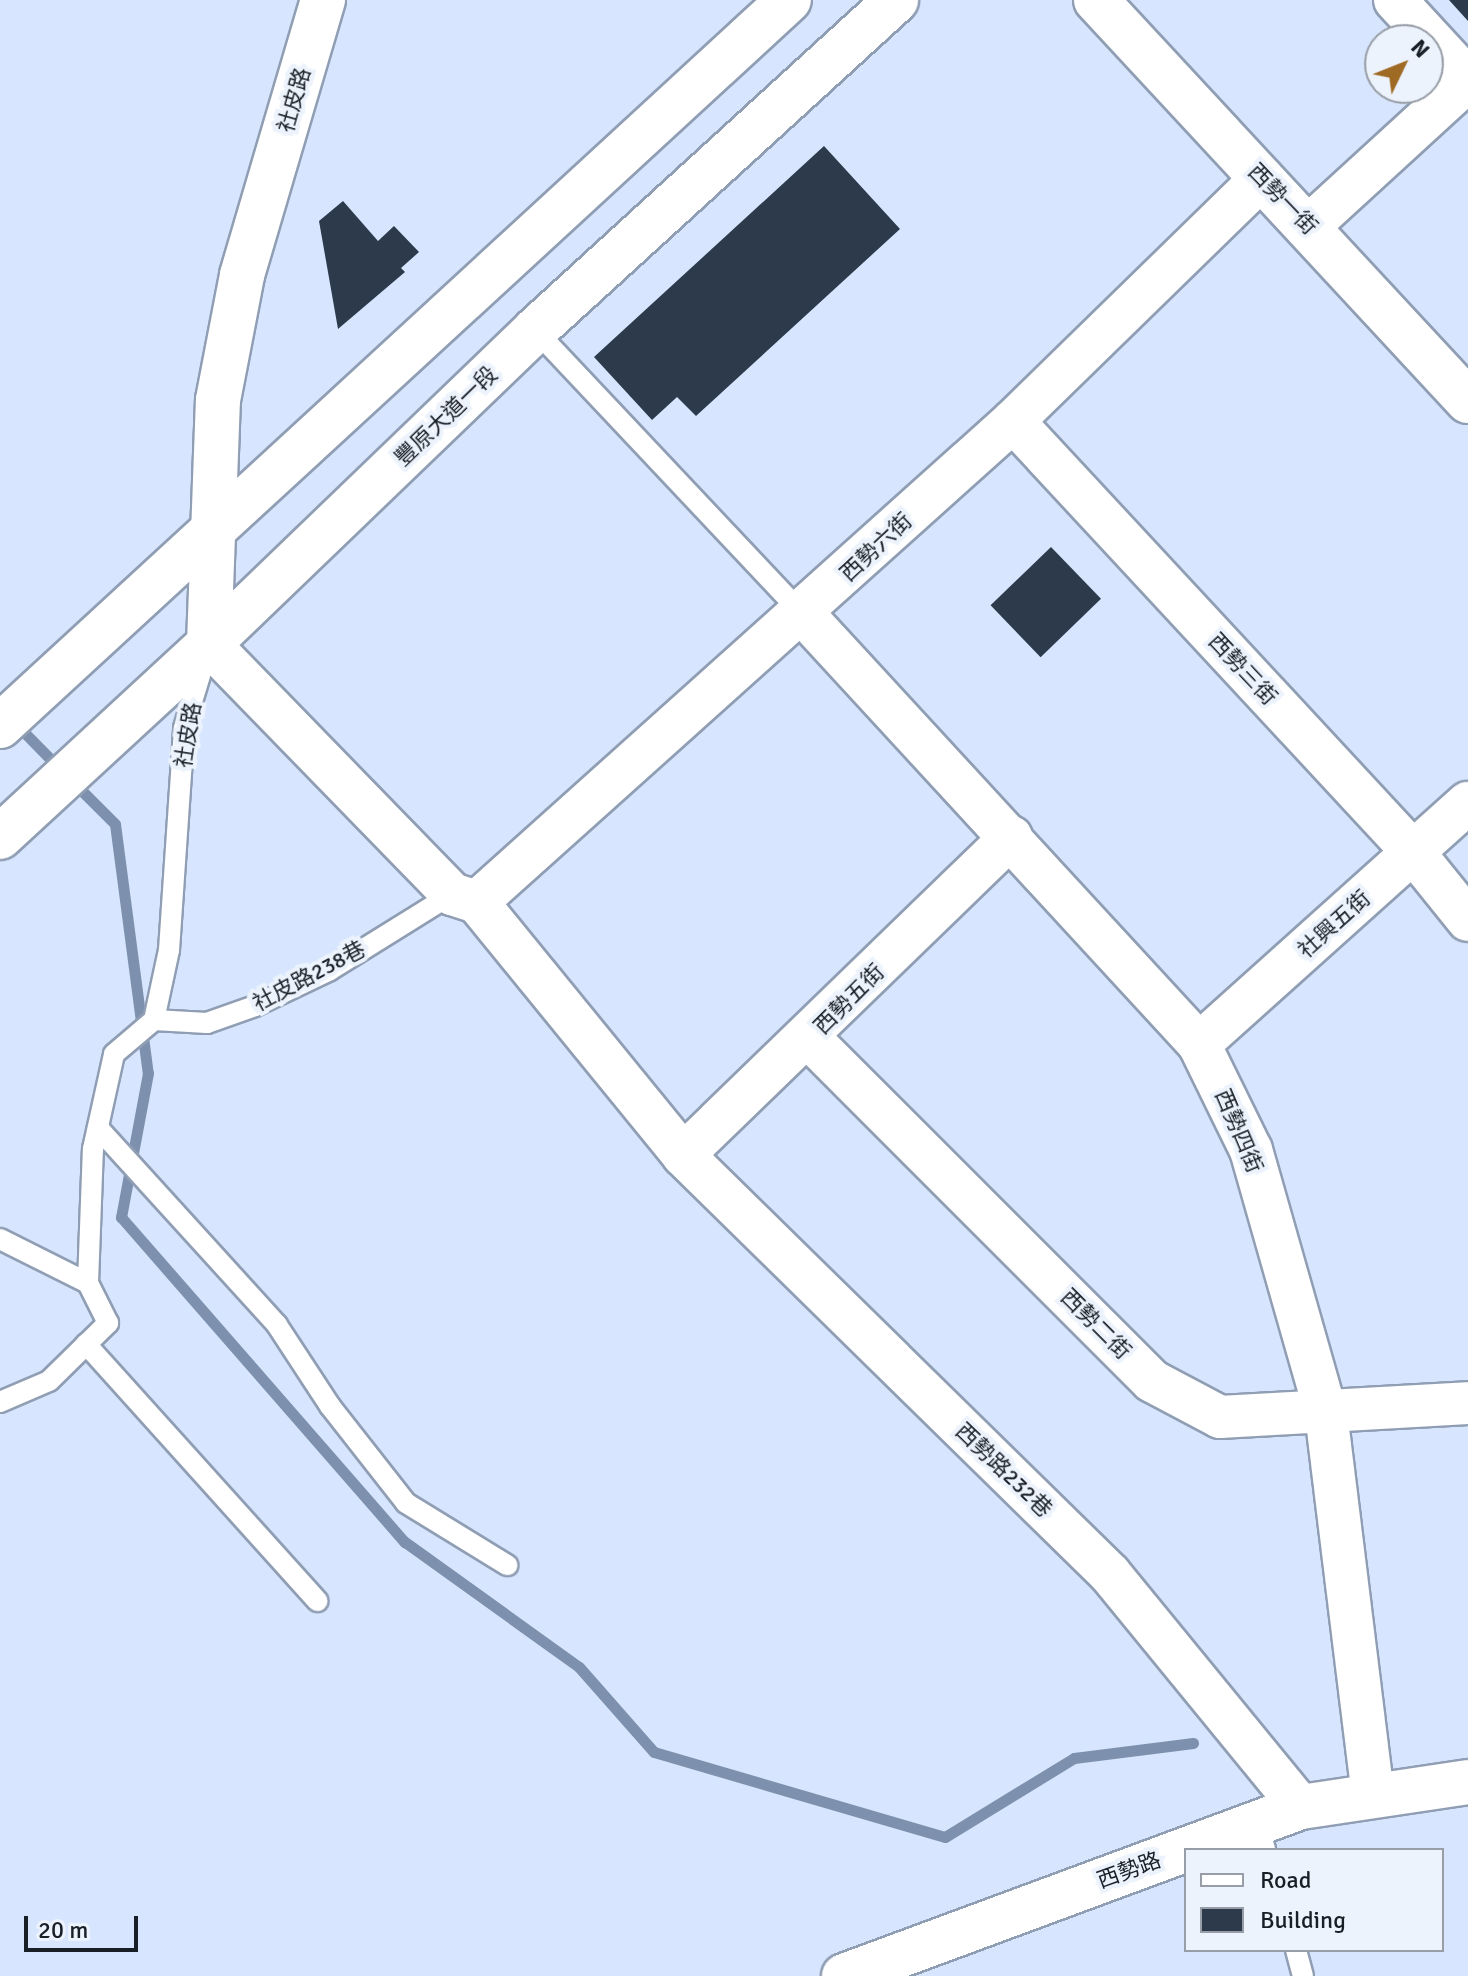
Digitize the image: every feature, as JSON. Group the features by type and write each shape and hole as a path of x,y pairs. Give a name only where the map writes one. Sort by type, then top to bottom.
{"street":[{"name":"社皮路","path":"209,644 217,529 218,400 242,275 323,0"},
{"path":"0,726 789,0"},
{"name":"豐原大道一段","path":"0,837 209,644 535,330 896,0"},
{"name":"西勢一街","path":"1096,0 1310,225 1468,401"},
{"path":"1310,225 1468,80 1395,0"},
{"name":"西勢六街","path":"464,898 803,614 1013,421 1262,178"},
{"name":"西勢三街","path":"1013,421 1414,853 1468,920"},
{"name":"西勢四街","path":"803,614 1199,1044 1251,1150 1326,1413 1373,1795"},
{"name":"西勢路232巷","path":"209,644 464,898 683,1155 1110,1574 1301,1807"},
{"name":"社興五街","path":"1199,1044 1468,803"},
{"name":"西勢五街","path":"683,1155 809,1038 1011,837"},
{"name":"西勢二街","path":"809,1038 1152,1381 1220,1417 1468,1403"},
{"name":"西勢路","path":"1225,1848 1261,1836 1301,1807 1468,1782"},
{"name":"西勢路","path":"844,1976 1184,1862"}],"lane":[{"path":"535,330 803,614"},
{"name":"社皮路","path":"154,1020 169,950 184,728 209,644"},
{"name":"社皮路238巷","path":"154,1020 207,1023 255,1006 330,970 464,898"},
{"path":"0,1402 49,1381 108,1323 88,1283 98,1128 114,1054 154,1020"},
{"path":"98,1128 277,1325 330,1406 406,1503 507,1565"},
{"path":"0,1239 88,1283"},
{"path":"86,1344 317,1601"},
{"path":"1297,1952 1303,1976"}],"building":[{"path":"1449,0 1468,0 1468,21"},
{"path":"824,146 900,229 696,416 677,397 652,420 594,357"},
{"path":"343,201 378,241 394,226 419,252 401,268 405,272 338,329 319,221"},
{"path":"1051,547 1101,599 1041,657 991,605"}],"waterway":[{"path":"17,725 61,770"},
{"path":"73,782 115,824 148,1073 121,1217 405,1542 579,1667 654,1752 945,1837 1074,1758 1193,1743"}]}
